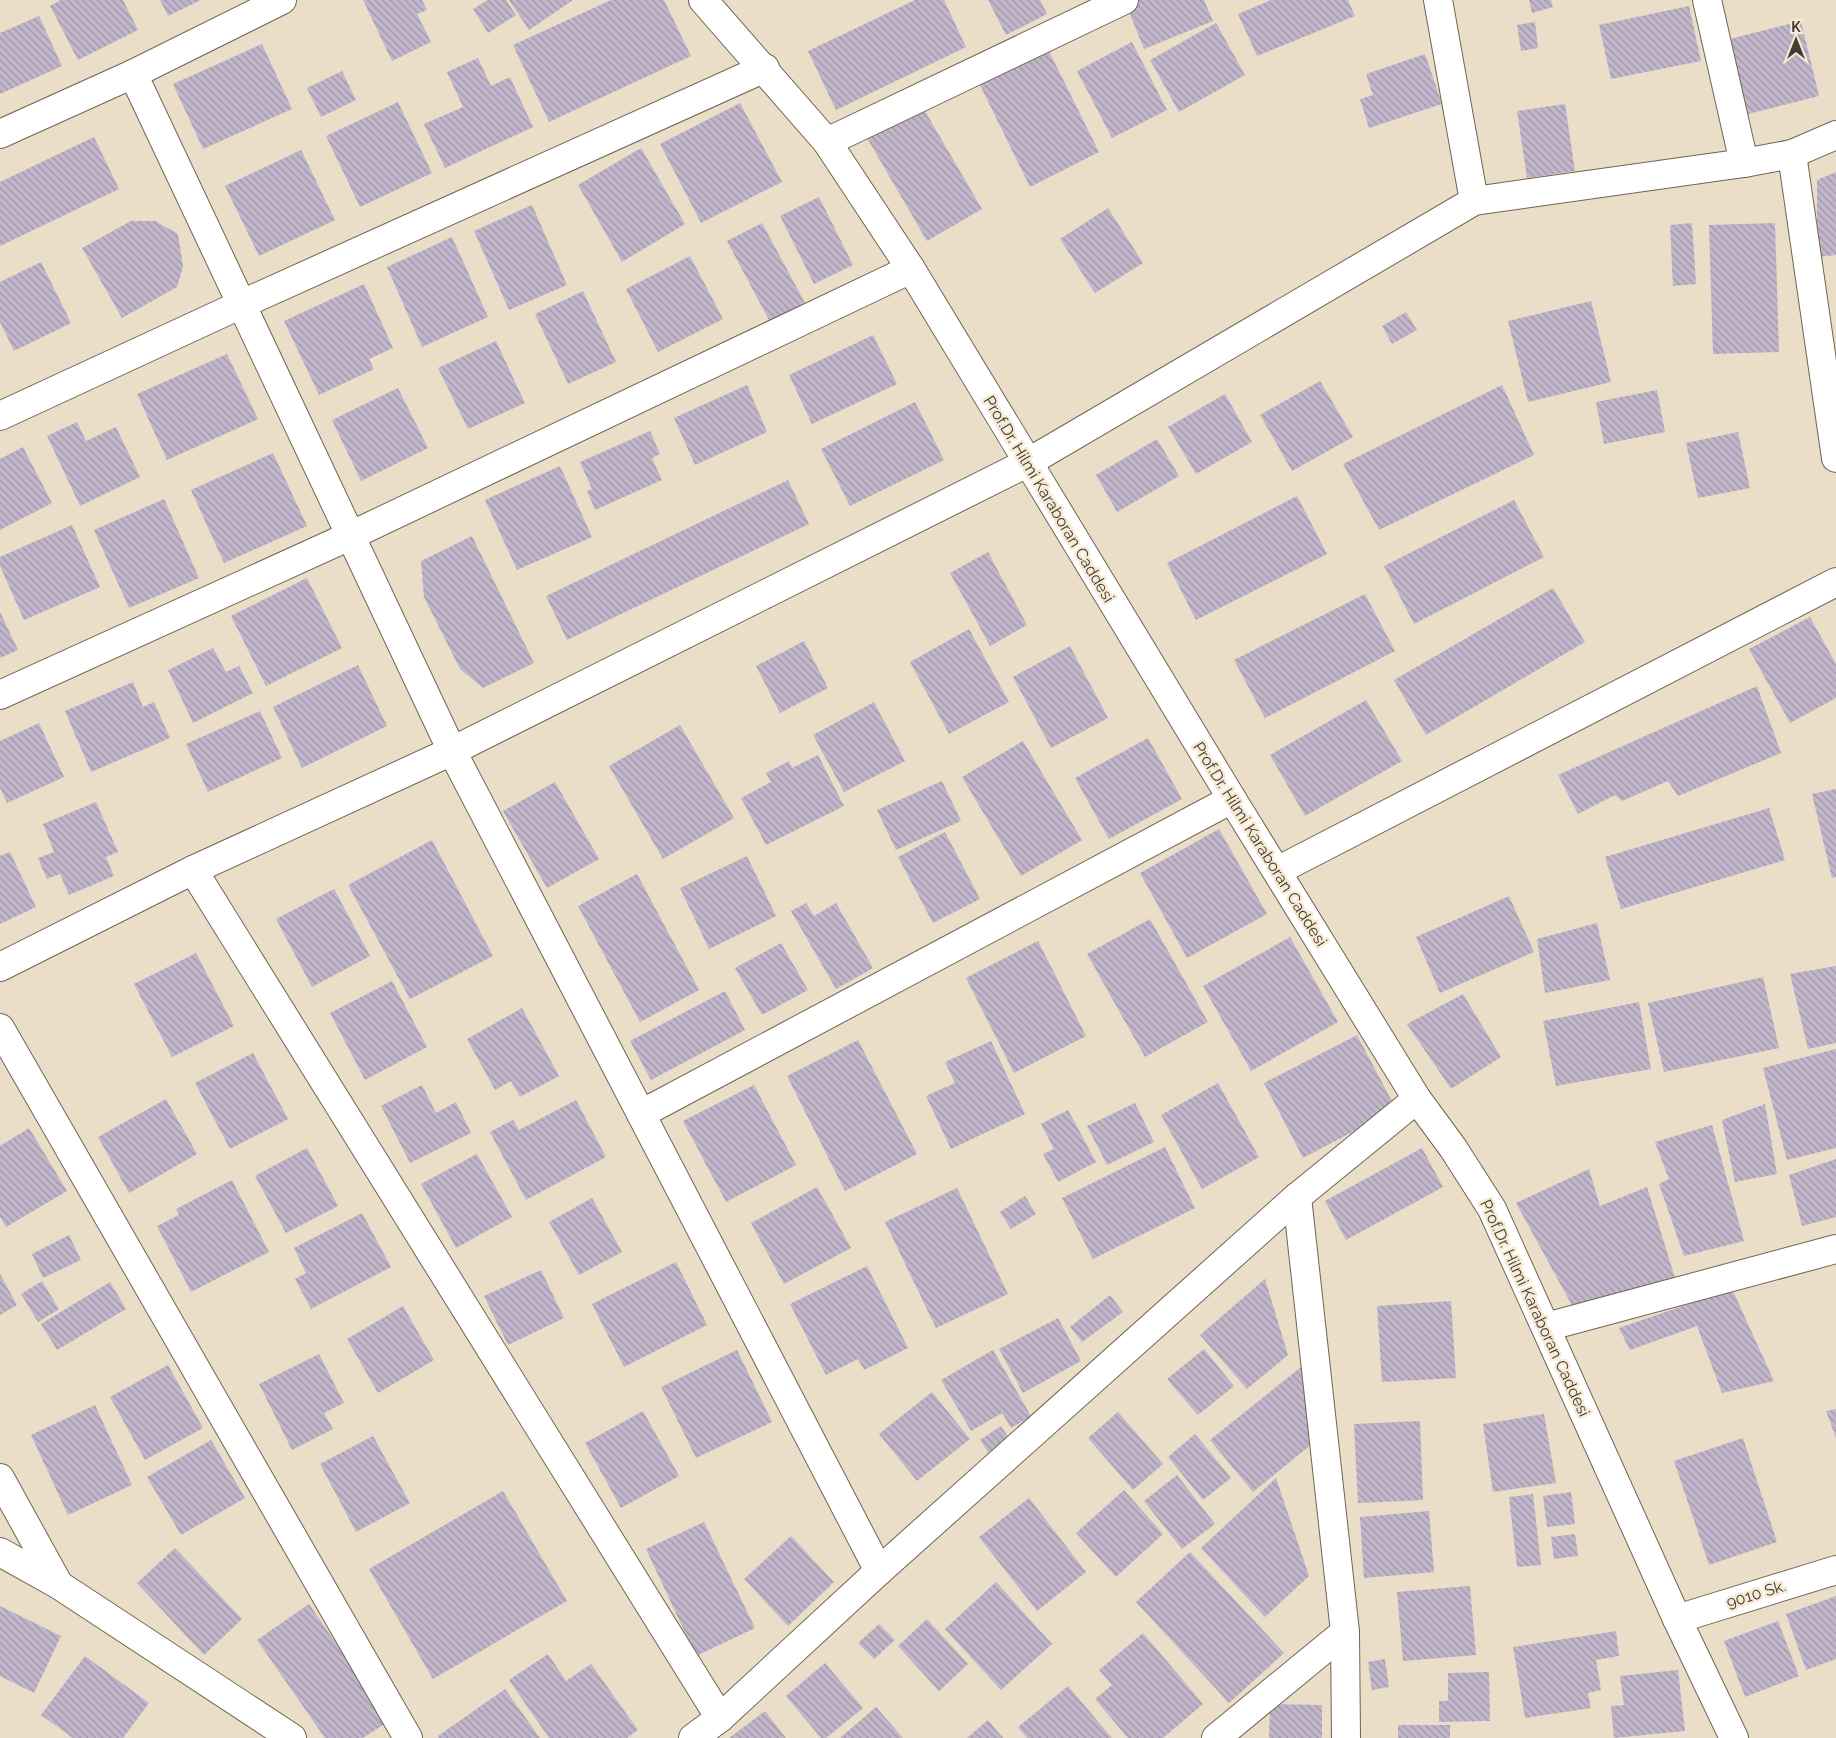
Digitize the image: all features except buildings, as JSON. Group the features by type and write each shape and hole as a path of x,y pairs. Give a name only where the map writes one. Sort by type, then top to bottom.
{"street":[{"path":"0,134 133,74 282,0"},
{"name":"Prof.Dr. Hilmi Karaboran Caddesi","path":"704,0 765,68 827,142 911,269 1027,464 1232,800 1417,1099 1453,1148 1492,1209 1677,1619 1734,1738"},
{"path":"827,142 1124,0"},
{"path":"1438,0 1474,201"},
{"path":"1707,0 1744,163"},
{"path":"0,416 242,304 765,68"},
{"path":"133,74 452,750 879,1571"},
{"path":"0,967 193,870 452,750 1027,464 1474,201 1744,163 1792,154 1836,135"},
{"path":"1792,154 1836,458"},
{"path":"0,695 352,535 911,269"},
{"path":"1277,871 1836,582"},
{"path":"641,1114 1232,800"},
{"path":"193,870 720,1718"},
{"path":"0,1028 408,1738"},
{"path":"693,1738 720,1718 879,1571 1296,1197 1417,1099"},
{"path":"1296,1197 1345,1632 1346,1738"},
{"path":"1546,1327 1836,1249"},
{"path":"0,1478 58,1585"},
{"path":"0,1552 58,1585 292,1738"},
{"name":"9010 Sk.","path":"1677,1619 1836,1570"},
{"path":"1216,1738 1345,1632"}]}
